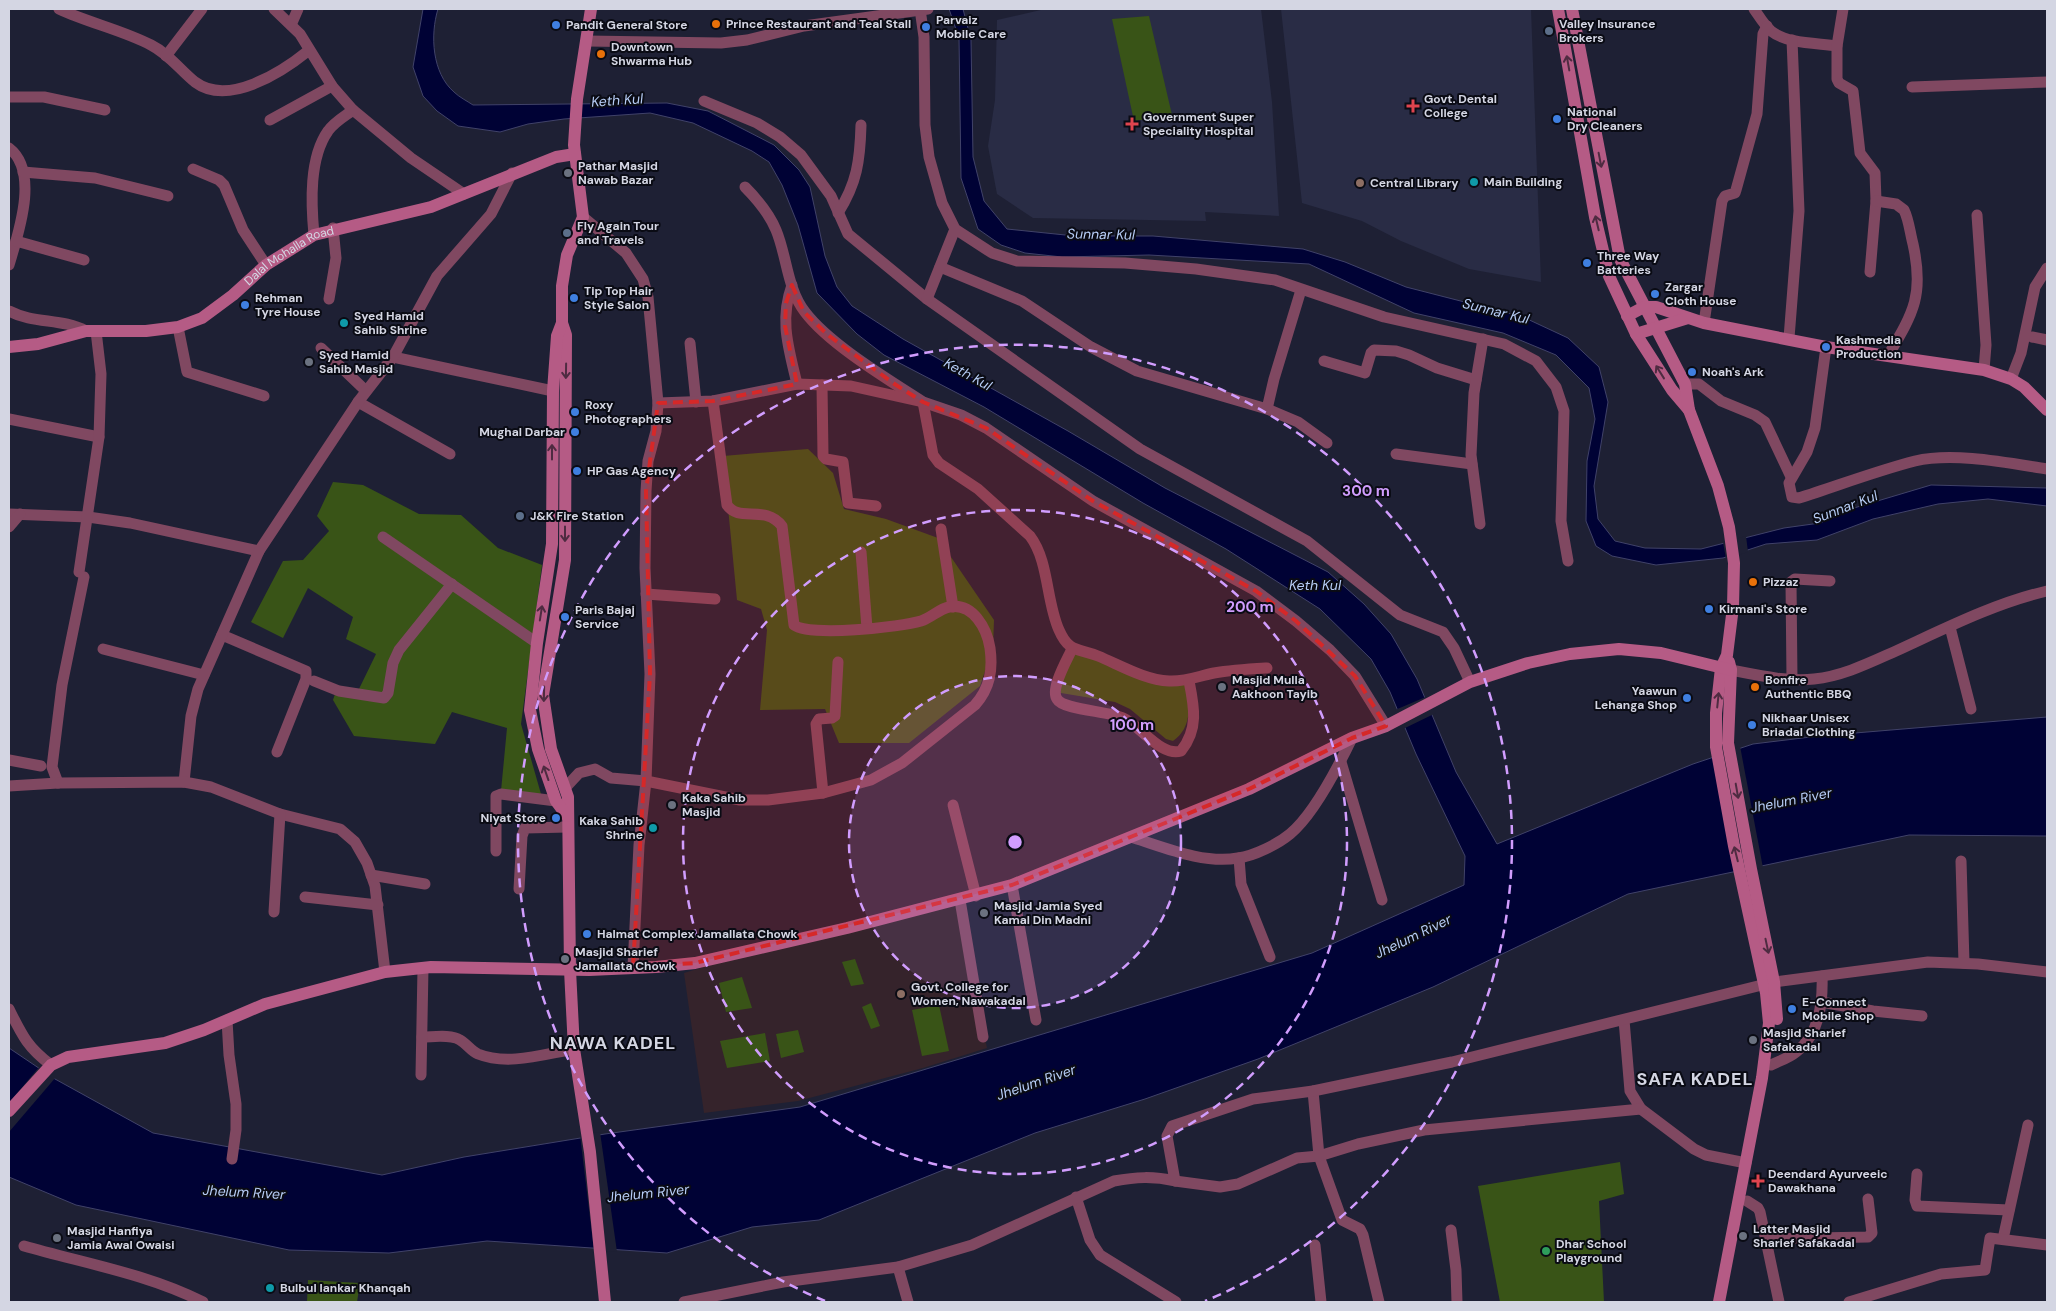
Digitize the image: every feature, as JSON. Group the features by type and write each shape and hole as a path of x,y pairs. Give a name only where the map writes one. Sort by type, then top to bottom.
{"main road":[{"path":"590,9 587,42 577,99 575,150 583,217 567,255 562,286 562,323 566,335 565,560 543,695 551,749 568,797 570,970 574,1049 590,1152 603,1262 605,1302"},
{"path":"1558,9 1595,217 1609,276 1636,334 1672,390 1689,410"},
{"path":"1572,9 1620,259 1685,384 1689,410 1718,486 1729,527 1734,563 1733,608 1727,655 1722,745 1769,983 1776,1031 1747,1201 1726,1302"},
{"name":"Dalal Mohalla Road","path":"9,347 38,344 91,331 146,331 178,327 202,318 233,295 266,265 314,235 333,228 431,206 575,150"},
{"path":"1626,316 1644,308 1656,307 1704,323 1826,346 1889,354 1984,370 2011,379 2024,387 2047,410"},
{"path":"1636,334 1688,318"},
{"path":"562,323 557,336 553,391 552,544 537,643 530,710 538,749 556,801 568,822"},
{"path":"9,1110 50,1066 68,1056 165,1043 265,1004 384,972 424,968 570,970 695,963 1012,886 1134,838 1249,789 1352,738 1391,723 1440,700 1470,682 1528,664 1570,654 1619,649 1661,653 1726,669"},
{"path":"1719,1302 1768,1036 1769,983"}],"street":[{"path":"60,9 153,46 205,88 220,90 254,84 295,62 308,51"},
{"path":"166,56 202,9"},
{"path":"274,9 300,34 308,51 332,86 353,110 411,158 464,194"},
{"path":"291,25 298,9"},
{"path":"587,42 721,43 747,40 866,13 922,9 924,116 929,157 942,202 955,229 992,254 1017,261 1125,263 1196,269 1275,280 1384,317 1504,344 1536,361 1556,387 1564,412 1561,521 1568,561"},
{"path":"1754,9 1776,34 1792,40 1837,46"},
{"path":"1843,9 1837,46 1837,79 1840,83 1851,88 1860,153 1874,169 1876,201 1870,272"},
{"path":"1704,323 1722,201 1725,196 1735,193 1757,114 1763,34 1767,26"},
{"path":"1789,338 1799,210 1792,40"},
{"path":"1912,87 2047,82"},
{"path":"270,120 332,86"},
{"path":"9,97 44,97 105,110"},
{"path":"704,101 734,112 780,137 801,156 818,176 831,196 848,234 926,299 1140,449 1307,541 1400,615 1444,632 1470,682"},
{"path":"314,235 311,205 312,180 319,153 328,131 353,110"},
{"path":"838,214 854,186 861,125"},
{"path":"9,148 20,158 23,172 24,205 9,265"},
{"path":"193,169 219,180 224,185 243,230 266,265"},
{"path":"23,172 95,178 168,196"},
{"path":"184,782 192,716 198,689 259,551 358,402 393,357 437,276 491,214 512,173"},
{"path":"746,187 764,206 777,230 792,285 804,312 828,335 923,402 933,454 939,463 978,489 1030,536 1037,545 1048,599 1063,640 1072,649 1095,654 1150,678 1169,682 1189,681 1228,671 1267,668"},
{"path":"1876,201 1896,204 1904,210 1918,267 1918,281 1913,311 1889,354"},
{"path":"1977,215 1986,345 1984,370"},
{"path":"583,217 626,253 643,279 648,297 658,403 646,491 646,594 650,674 646,781 639,845 634,967"},
{"path":"329,299 336,258 333,228"},
{"path":"926,299 955,229"},
{"path":"16,241 84,260"},
{"path":"940,268 1022,302 1091,347 1137,370 1267,409 1298,422 1327,443"},
{"path":"2011,379 2021,353 2035,287 2047,268"},
{"path":"792,285 786,303 785,326 797,384"},
{"path":"1267,409 1274,379 1301,290"},
{"path":"9,312 28,319 75,325 91,331 101,374 99,437 81,575 62,685 52,767 58,783"},
{"path":"178,327 187,372 264,396"},
{"path":"2032,337 2047,340"},
{"path":"1480,524 1472,464 1476,380 1482,339"},
{"path":"690,343 696,402"},
{"path":"1826,346 1814,434 1807,452 1791,477 1789,483 1790,495 1799,498 1916,461 1939,459 1978,460 2047,469"},
{"path":"320,348 366,391"},
{"path":"1324,361 1365,373 1374,350 1396,351 1437,368 1476,380"},
{"path":"393,357 553,391"},
{"path":"658,403 713,401 797,384 851,386 923,402 961,415 986,428 1093,501 1256,591 1330,650 1355,676 1391,723"},
{"path":"1685,384 1699,384 1721,400 1755,415 1765,422 1791,477"},
{"path":"822,385 823,456 844,463 848,503 876,506"},
{"path":"566,787 579,773 595,769 611,778 646,781 740,800 778,799 822,793 871,780 902,763 975,705 984,694 990,680 991,658 989,640 982,624 971,612 959,607 952,607 922,620 866,628 815,632 794,625 782,526 770,515 735,512 727,505 713,401"},
{"path":"358,402 450,454"},
{"path":"9,419 99,437"},
{"path":"1396,454 1472,464"},
{"path":"9,527 14,514 88,517 130,523 259,551"},
{"path":"940,529 952,607"},
{"path":"383,537 537,643"},
{"path":"861,552 866,628"},
{"path":"1792,679 1791,582 1795,579 1830,580"},
{"path":"314,681 339,691 384,698 388,694 393,663 399,650 452,584"},
{"path":"1726,669 1792,679 1811,680 1834,676 1858,668 1950,627 2047,592"},
{"path":"646,594 715,599"},
{"path":"1950,627 1971,709"},
{"path":"222,635 306,671 306,679 276,752"},
{"path":"103,649 204,675"},
{"path":"1072,649 1056,687 1055,694 1058,701 1065,706 1110,713 1125,719 1169,752 1182,751 1191,735 1195,711 1189,681"},
{"path":"822,793 816,724 819,719 832,718 836,714 835,696 838,662"},
{"path":"1134,838 1176,852 1211,858 1239,858 1265,848 1290,834 1306,815 1341,762 1352,738"},
{"path":"9,760 41,766"},
{"path":"1341,762 1382,900"},
{"path":"10,784 184,782 211,787 280,814 340,830 355,842 371,875 378,905 384,972"},
{"path":"496,851 496,796 502,794 556,801"},
{"path":"954,805 976,896"},
{"path":"274,912 280,814"},
{"path":"519,889 522,836 525,828 568,822"},
{"path":"1239,858 1239,871 1244,892 1270,957"},
{"path":"1961,861 1964,963"},
{"path":"371,875 425,884"},
{"path":"1012,886 1036,1020"},
{"path":"305,897 378,905"},
{"path":"960,900 983,1036"},
{"path":"1175,1181 1167,1136 1172,1126 1253,1099 1313,1091 1452,1062 1769,983 1928,962 1964,963 2047,972"},
{"path":"421,1075 424,968"},
{"path":"1771,1065 1796,1052 1806,1043 1817,1020 1821,1002 1822,976"},
{"path":"1821,1002 1873,1011 1922,1016"},
{"path":"9,1009 23,1038 32,1051 50,1066"},
{"path":"227,1020 229,1055 236,1104 236,1130 232,1159"},
{"path":"1624,1020 1630,1091 1641,1109 1694,1150 1706,1155 1746,1163"},
{"path":"422,1037 454,1038 461,1040 478,1054 503,1058 523,1058 574,1049"},
{"path":"1313,1091 1318,1156 1342,1220 1360,1230 1363,1235 1379,1302"},
{"path":"684,1302 783,1282 898,1268 972,1245 1114,1180 1140,1176 1220,1186 1238,1184 1297,1158 1318,1156 1358,1144 1424,1130 1641,1109"},
{"path":"2003,1239 2028,1126"},
{"path":"1917,1174 1915,1200 1917,1206 2010,1210"},
{"path":"1076,1197 1090,1240 1100,1255 1176,1302"},
{"path":"1766,1239 1868,1237 1872,1233 1868,1199"},
{"path":"1747,1201 1758,1208 1779,1302"},
{"path":"1451,1230 1456,1270 1456,1302"},
{"path":"1849,1302 1941,1274 1985,1270 1988,1239 1992,1237 2047,1245"},
{"path":"1315,1245 1321,1302"},
{"path":"24,1246 146,1280 185,1293 203,1302"},
{"path":"898,1268 908,1302"}],"highlighted area":[{"path":"792,285 804,312 828,335 893,383 923,402 986,428 1093,501 1256,591 1296,621 1355,676 1386,726 1352,738 1249,789 1012,885 695,963 633,967 650,674 646,491 658,403 713,401 797,384 785,326 786,303"}],"shaded area":[{"name":"Government Super Speciality Hospital","path":"1045,9 1261,9 1272,102 1279,216 1205,212 1206,221 1033,218 997,194 988,146 995,100 997,20"},
{"name":"Govt. Dental College","path":"1281,9 1531,9 1541,282 1469,269 1401,241 1362,221 1302,203"},
{"path":"957,903 987,1048 923,1068 798,1101 704,1113 684,973 740,956"}],"green space":[{"path":"1149,16 1172,115 1134,121 1112,19"},
{"path":"808,449 833,473 844,509 886,519 938,538 994,620 993,647 980,686 909,743 839,743 825,709 760,710 767,630 761,609 737,600 723,456"},
{"path":"333,482 363,485 419,514 461,515 498,548 542,565 521,724 543,801 501,791 507,728 452,712 435,744 354,736 333,700 337,688 358,691 376,654 346,639 353,617 308,588 283,638 251,622 283,561 303,560 329,531 317,516"},
{"path":"1073,651 1188,684 1188,715 1184,729 1173,741 1166,739 1130,709 1115,702 1061,693 1060,688"},
{"path":"855,959 864,984 851,986 842,962"},
{"path":"742,977 752,1008 726,1012 719,983"},
{"path":"871,1003 880,1026 871,1029 862,1007"},
{"path":"939,1005 949,1051 922,1056 912,1010"},
{"path":"798,1030 804,1052 781,1058 776,1034"},
{"path":"765,1033 770,1061 727,1068 720,1041"},
{"name":"Dhar School Playground","path":"1620,1162 1624,1194 1599,1201 1604,1302 1500,1302 1478,1186"},
{"path":"308,1280 360,1283 357,1302 307,1302"}],"water":[{"path":"423,9 438,9 435,19 434,42 437,64 441,75 454,92 473,105 667,103 708,111 774,145 799,170 810,187 825,256 837,287 852,306 903,339 1068,431 1165,488 1328,572 1364,604 1391,634 1417,679 1456,772 1497,844 1693,764 1753,744 1819,736 2047,717 2047,836 1909,835 1628,894 1433,987 1258,1059 1145,1099 1035,1133 819,1220 752,1227 667,1253 487,1241 389,1253 289,1250 76,1205 9,1177 9,1048 55,1079 153,1133 382,1175 464,1157 605,1134 800,1107 1312,953 1464,885 1465,856 1416,754 1390,692 1371,659 1320,609 1226,549 1143,503 984,407 884,355 857,334 817,293 798,225 782,185 769,162 752,151 693,123 650,113 564,119 528,124 500,132 458,126 437,111 423,96 413,67"},
{"name":"Sunnar Kul","path":"949,9 963,9 971,40 973,157 984,201 1007,229 1075,236 1153,236 1303,249 1345,262 1406,287 1523,317 1568,338 1599,367 1608,402 1594,486 1598,519 1615,541 1645,548 1701,549 1784,528 1820,523 1854,508 1931,485 2047,488 2047,506 1988,499 1938,504 1873,519 1817,540 1766,544 1723,558 1656,565 1612,556 1596,546 1586,521 1587,461 1595,419 1589,388 1556,355 1503,333 1414,313 1309,264 1149,255 1062,257 1025,253 1001,245 978,229 961,178 959,38"}],"pier":[{"path":"1746,536 1748,552 1726,559 1723,542"},
{"path":"1428,696 1436,713 1403,729 1395,710"},
{"path":"1740,746 1763,868 1735,874 1713,755"},
{"path":"40,1066 56,1077 9,1132 9,1103"},
{"path":"600,1132 617,1252 594,1251 580,1135"}],"place":[{"name":"Prince Restaurant and Teal Stall","path":"716,24"},
{"name":"Pandit General Store","path":"556,25"},
{"name":"Parvaiz Mobile Care","path":"926,27"},
{"name":"Valley Insurance Brokers","path":"1549,31"},
{"name":"Downtown Shwarma Hub","path":"601,54"},
{"name":"Govt. Dental College","path":"1413,106"},
{"name":"National Dry Cleaners","path":"1557,119"},
{"name":"Government Super Speciality Hospital","path":"1132,124"},
{"name":"Pathar Masjid Nawab Bazar","path":"568,173"},
{"name":"Main Building","path":"1474,182"},
{"name":"Central Library","path":"1360,183"},
{"name":"Fly Again Tour and Travels","path":"567,233"},
{"name":"Three Way Batteries","path":"1587,263"},
{"name":"Zargar Cloth House","path":"1655,294"},
{"name":"Tip Top Hair Style Salon","path":"574,298"},
{"name":"Rehman Tyre House","path":"245,305"},
{"name":"Syed Hamid Sahib Shrine","path":"344,323"},
{"name":"Kashmedia Production","path":"1826,347"},
{"name":"Syed Hamid Sahib Masjid","path":"309,362"},
{"name":"Noah's Ark","path":"1692,372"},
{"name":"Roxy Photographers","path":"575,412"},
{"name":"Mughal Darbar","path":"575,432"},
{"name":"HP Gas Agency","path":"577,471"},
{"name":"J&K Fire Station","path":"520,516"},
{"name":"Pizzaz","path":"1753,582"},
{"name":"Kirmani's Store","path":"1709,609"},
{"name":"Paris Bajaj Service","path":"565,617"},
{"name":"Masjid Mulla Aakhoon Tayib","path":"1222,687"},
{"name":"Bonfire Authentic BBQ","path":"1755,687"},
{"name":"Yaawun Lehanga Shop","path":"1687,698"},
{"name":"Nikhaar Unisex Briadal Clothing","path":"1752,725"},
{"name":"Kaka Sahib Masjid","path":"672,805"},
{"name":"Niyat Store","path":"556,818"},
{"name":"Kaka Sahib Shrine","path":"653,828"},
{"name":"Masjid Jamia Syed Kamal Din Madni","path":"984,913"},
{"name":"Halmat Complex Jamallata Chowk","path":"587,934"},
{"name":"Masjid Sharief Jamallata Chowk","path":"565,959"},
{"name":"Govt. College for Women, Nawakadal","path":"901,994"},
{"name":"E-Connect Mobile Shop","path":"1792,1009"},
{"name":"Masjid Sharief Safakadal","path":"1753,1040"},
{"name":"Deendard Ayurveeic Dawakhana","path":"1758,1181"},
{"name":"Latter Masjid Sharief Safakadal","path":"1743,1236"},
{"name":"Masjid Hanfiya Jamia Awal Owaisi","path":"57,1238"},
{"name":"Dhar School Playground","path":"1546,1251"},
{"name":"Bulbul lankar Khanqah","path":"270,1288"}],"district":[{"name":"NAWA KADEL","path":"613,1043"},
{"name":"SAFA KADEL","path":"1695,1079"}],"water label":[{"name":"Keth Kul","path":"617,100"},
{"name":"Keth Kul","path":"968,374"},
{"name":"Keth Kul","path":"1315,585"},
{"name":"Jhelum River","path":"1791,800"},
{"name":"Jhelum River","path":"1413,936"},
{"name":"Jhelum River","path":"1036,1082"},
{"name":"Jhelum River","path":"244,1192"},
{"name":"Jhelum River","path":"648,1193"}]}
